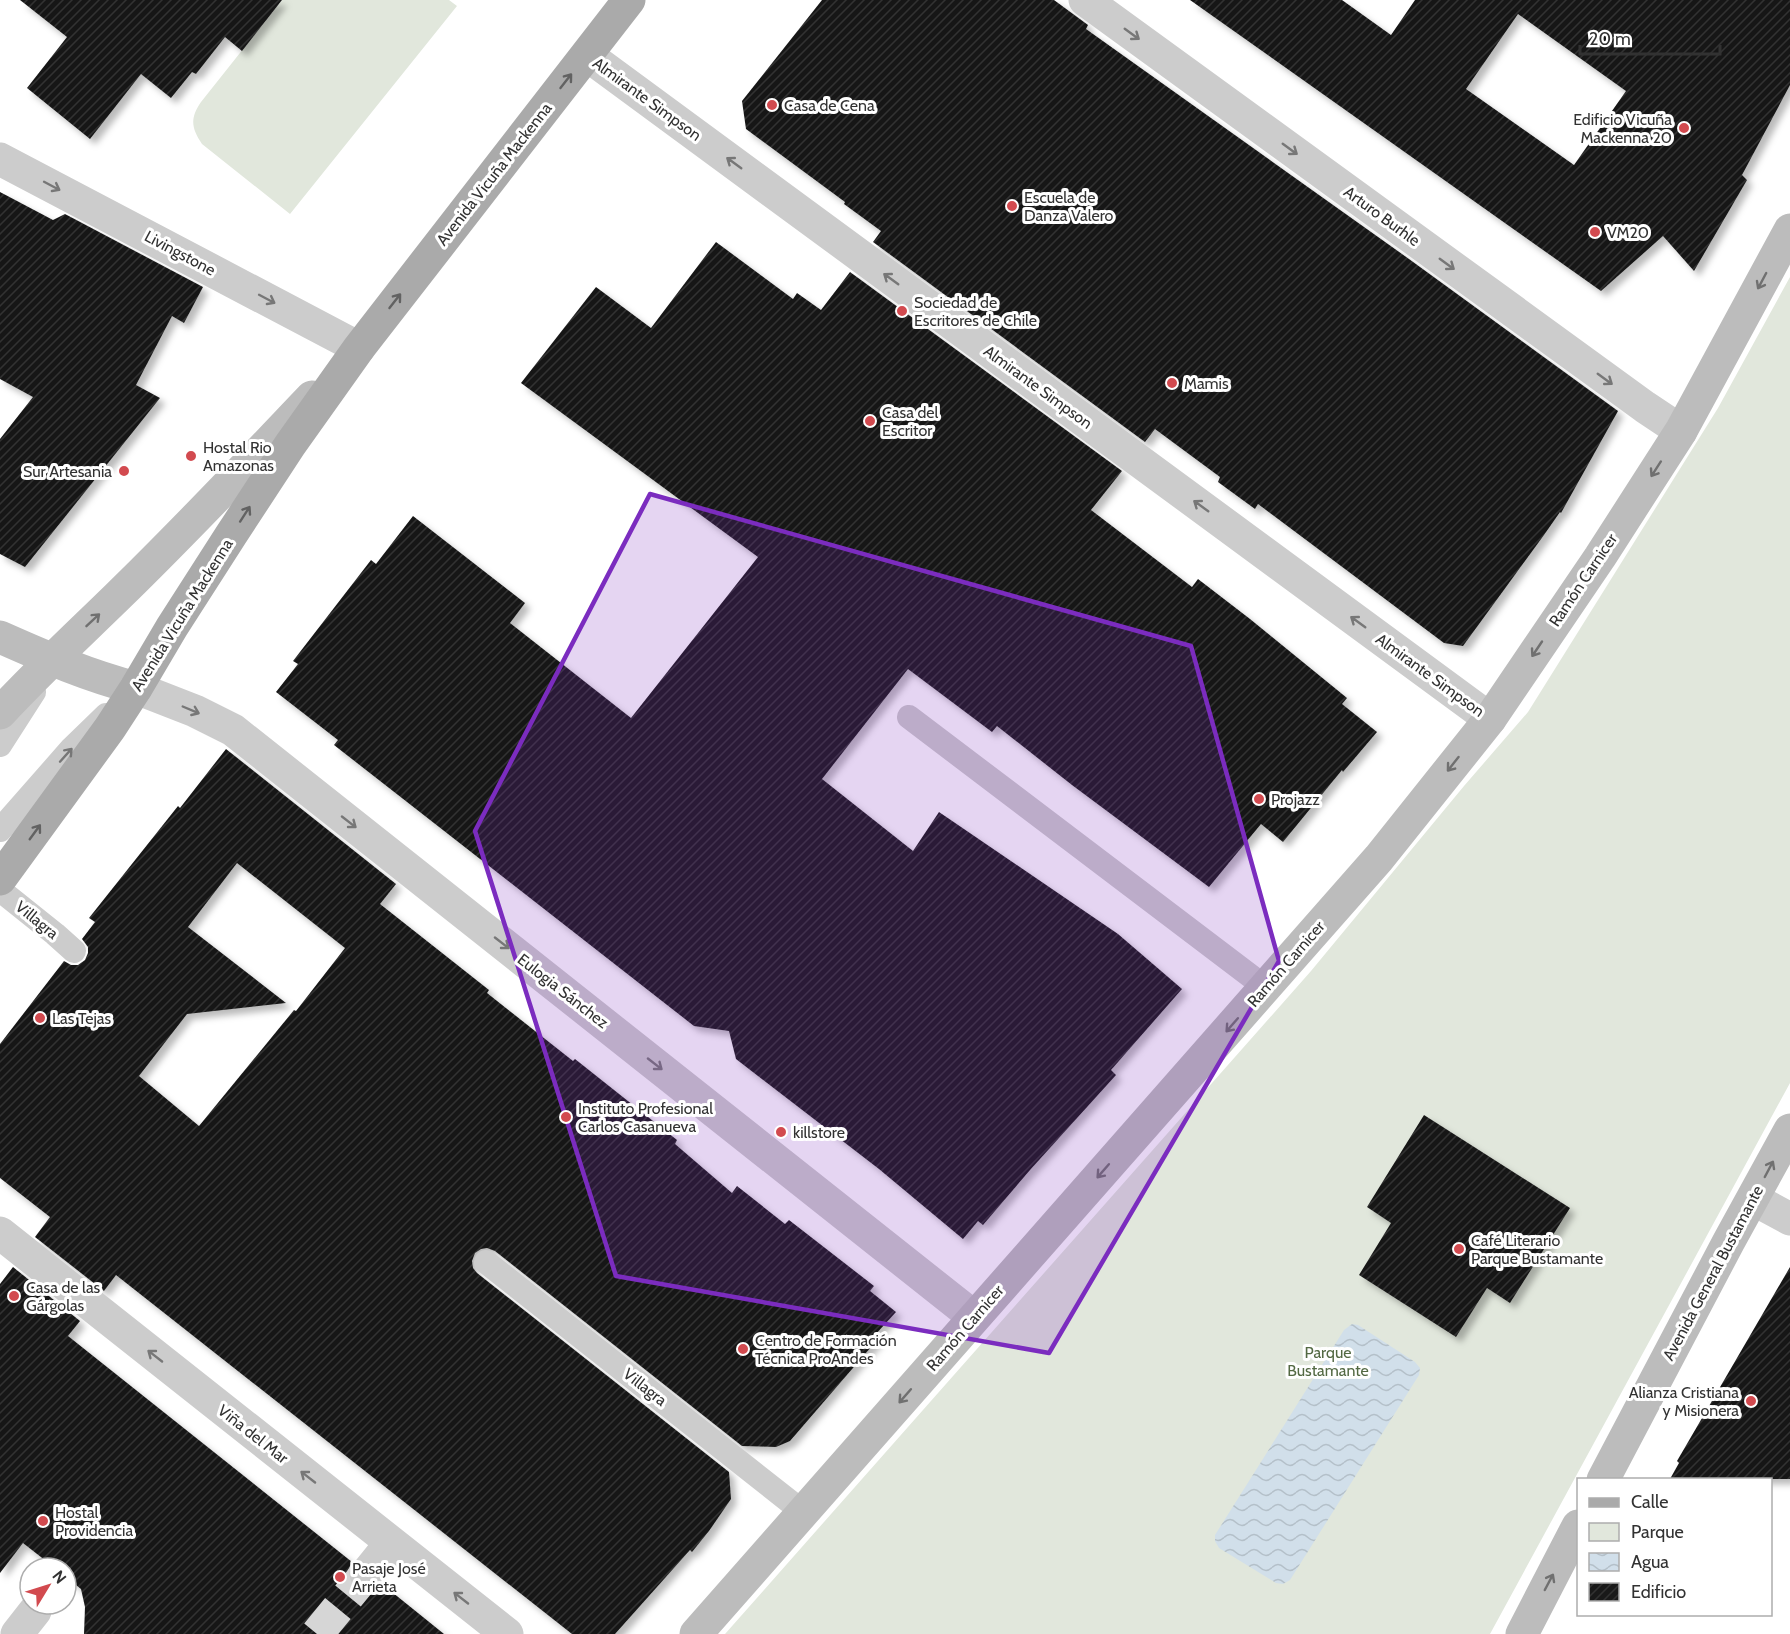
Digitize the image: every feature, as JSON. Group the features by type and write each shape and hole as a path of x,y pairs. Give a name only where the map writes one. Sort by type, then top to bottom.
{"main road":[{"name":"Avenida Vicuña Mackenna","path":"0,879 92,755 290,445 359,348 629,0"},
{"name":"Ramón Carnicer","path":"696,1634 1379,858 1490,719 1600,557 1681,431 1790,230"},
{"name":"Avenida Vicuña Mackenna","path":"0,713 50,660 117,597 201,512 359,348"},
{"path":"0,637 50,660 105,680 136,688"},
{"name":"Avenida General Bustamante","path":"1604,1478 1723,1251 1790,1130"},
{"path":"1522,1634 1577,1528"}],"street":[{"name":"Arturo Burhle","path":"1084,0 1681,431"},
{"name":"Almirante Simpson","path":"587,55 1490,719"},
{"name":"Livingstone","path":"0,159 359,348"},
{"name":"Eulogia Sánchez","path":"136,688 195,711 233,730 974,1317"},
{"path":"1753,1200 1790,1219"},
{"name":"Viña del Mar","path":"0,1233 507,1634"},
{"path":"366,1574 391,1543"}],"lane":[{"path":"0,746 30,700 50,660"},
{"path":"0,830 72,748 136,688"},
{"path":"909,717 1265,987"},
{"name":"Villagra","path":"0,890 74,951"},
{"name":"Villagra","path":"486,1262 803,1512"}],"highlighted area":[{"path":"650,494 1191,646 1279,961 1049,1353 616,1276 475,831"}],"green space":[{"path":"282,0 449,0 457,6 290,214 202,144 193,123 201,102"},
{"name":"Parque Bustamante","path":"1790,277 1790,1083 1490,1634 725,1634 1311,971 1528,712 1718,408"}],"water":[{"path":"1352,1324 1358,1325 1415,1362 1420,1368 1419,1375 1290,1580 1283,1584 1276,1583 1219,1548 1215,1535 1344,1330"}],"building":[{"path":"20,0 282,0 242,51 225,37 196,74 192,72 171,98 141,74 90,139 27,88 67,37"},
{"path":"822,0 1054,0 1088,25 1086,29 1618,411 1561,513 1463,646 1444,643 1258,504 1255,509 1218,482 1220,477 1155,429 1145,442 873,242 881,231 746,129 742,101"},
{"name":"VM20","path":"1190,0 1342,0 1391,35 1415,0 1790,0 1790,85 1742,175 1747,180 1694,271 1663,236 1601,291","holes":["1518,14 1626,91 1574,165 1466,89"]},
{"path":"0,192 53,220 65,214 203,287 184,323 172,316 136,385 160,398 25,567 0,554 0,439 33,397 0,379"},
{"path":"716,242 793,299 797,293 821,310 850,272 1122,471 1091,510 1192,587 1198,579 1250,619 1347,698 1342,704 1377,732 1343,772 1342,770 1283,842 1261,824 1209,887 997,726 992,732 908,669 822,779 913,851 939,812 1118,934 1182,989 1111,1070 1116,1075 983,1225 978,1221 963,1239 879,1169 736,1059 729,1031 694,1026 334,745 338,740 276,692 298,664 293,661 371,560 376,564 413,516 525,603 510,623 631,718 758,557 521,383 596,287 651,328"},
{"path":"226,749 396,884 380,904 489,990 487,993 677,1140 675,1144 732,1193 737,1186 785,1224 789,1220 874,1286 870,1291 896,1312 874,1336 878,1339 790,1441 776,1447 742,1446 495,1251 487,1248 475,1253 472,1261 477,1273 729,1472 731,1499 709,1531 615,1634 572,1634 116,1275 104,1291 35,1237 50,1217 0,1178 0,1044 64,961 71,965 78,965 85,960 88,947 82,939 95,922 89,918 178,806 180,808","holes":["237,863 345,948 296,1011 294,1010 199,1126 139,1076 187,1014 286,1003 188,927"]},
{"name":"Café Literario Parque Bustamante","path":"1424,1115 1570,1208 1510,1303 1487,1288 1456,1337 1359,1275 1391,1223 1367,1207"},
{"path":"13,1267 80,1321 68,1336 352,1562 347,1572 348,1580 354,1588 363,1592 372,1592 382,1584 444,1634 84,1634 85,1607 81,1589 78,1587 78,1556 40,1556 23,1543 0,1573 0,1284"},
{"name":"Alianza Cristiana y Misionera","path":"1790,1267 1790,1479 1671,1478 1679,1463 1677,1461"}],"tunnel":[{"path":"317,1634 366,1574"}],"place":[{"name":"Casa de Cena","path":"772,105"},
{"name":"Edificio Vicuña Mackenna 20","path":"1684,128"},
{"name":"Escuela de Danza Valero","path":"1012,206"},
{"name":"VM20","path":"1595,232"},
{"name":"Sociedad de Escritores de Chile","path":"902,311"},
{"name":"Mamis","path":"1172,383"},
{"name":"Casa del Escritor","path":"870,421"},
{"name":"Hostal Rio Amazonas","path":"191,456"},
{"name":"Sur Artesania","path":"124,471"},
{"name":"Projazz","path":"1259,799"},
{"name":"Las Tejas","path":"40,1018"},
{"name":"Instituto Profesional Carlos Casanueva","path":"566,1117"},
{"name":"killstore","path":"781,1132"},
{"name":"Café Literario Parque Bustamante","path":"1459,1249"},
{"name":"Casa de las Gárgolas","path":"14,1296"},
{"name":"Centro de Formación Técnica ProAndes","path":"743,1349"},
{"name":"Alianza Cristiana y Misionera","path":"1751,1401"},
{"name":"Hostal Providencia","path":"43,1521"},
{"name":"Pasaje José Arrieta","path":"340,1577"}]}
